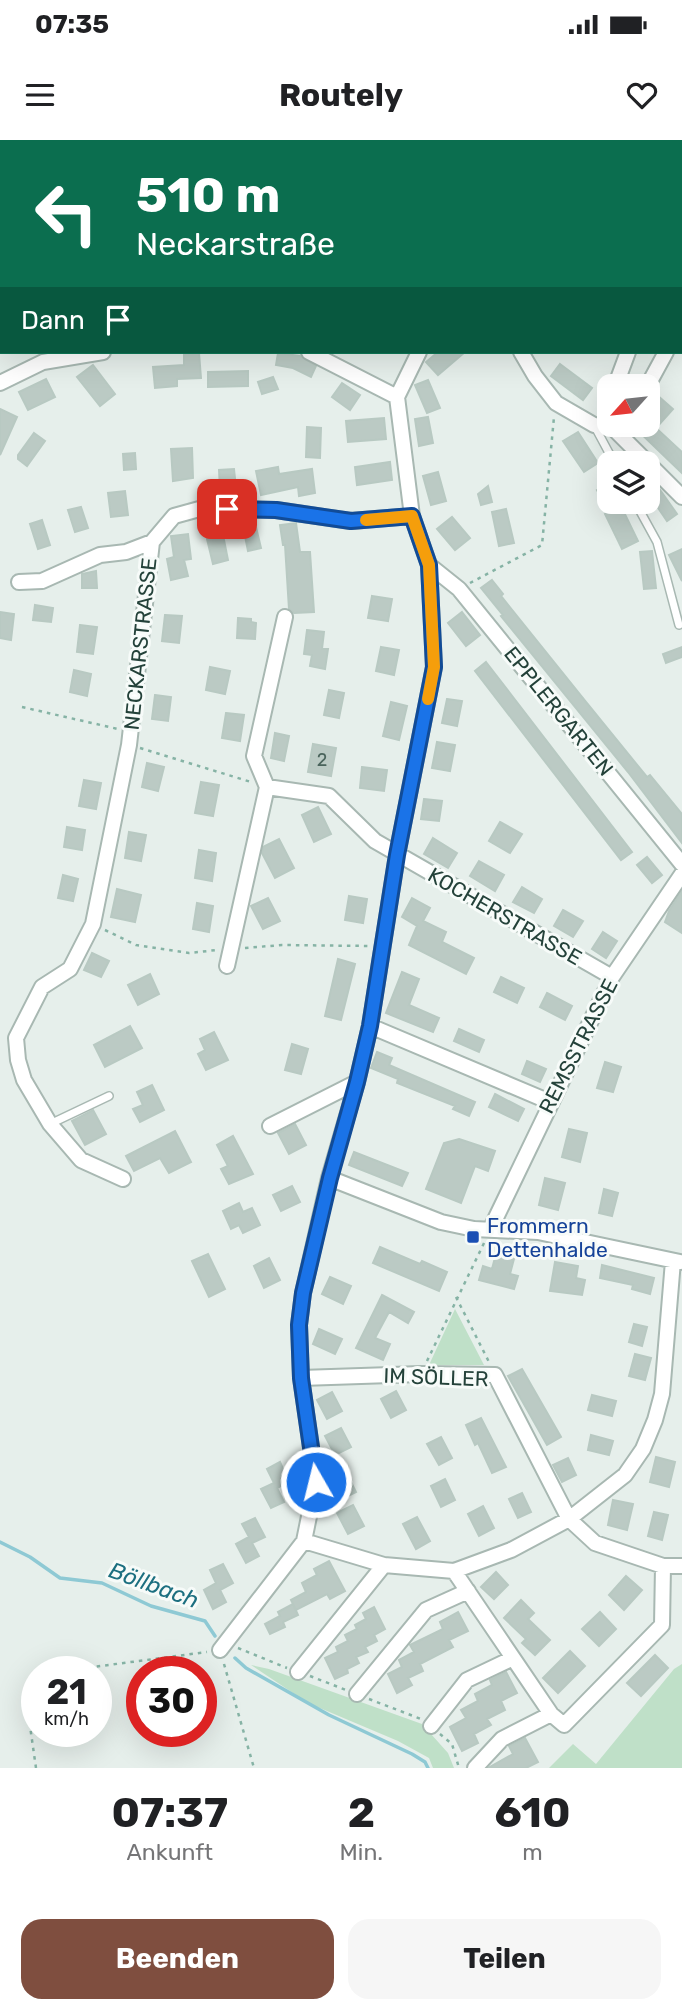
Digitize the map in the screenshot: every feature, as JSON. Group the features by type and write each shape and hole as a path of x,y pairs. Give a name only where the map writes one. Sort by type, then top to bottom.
{"street":[{"path":"0,383 43,362 91,354"},
{"path":"313,354 397,397"},
{"path":"220,1650 304,1541 316,1482 301,1378 299,1325 303,1293 370,1026 397,855 434,667 429,565 412,516 397,397 418,354"},
{"path":"522,354 556,403 597,425"},
{"path":"620,374 627,354"},
{"path":"654,374 665,354"},
{"path":"626,438 682,496"},
{"name":"NECKARSTRASSE","path":"50,1124 24,1080 18,1060 16,1038 42,987 70,969 93,924 129,745 152,542 174,516 203,508 276,510 351,521 412,516"},
{"path":"19,582 42,581 100,555 126,552 152,542"},
{"name":"EPPLERGARTEN","path":"429,565 459,589 587,743 682,864"},
{"path":"227,966 267,787 254,756 285,617"},
{"name":"KOCHERSTRASSE","path":"267,787 329,796 375,841 612,977"},
{"name":"REMSSTRASSE","path":"491,1228 612,977 682,874"},
{"path":"370,1026 550,1102"},
{"path":"270,1126 357,1082"},
{"path":"50,1124 81,1160 123,1179"},
{"path":"304,1541 384,1565 454,1571 511,1550 569,1519 625,1475 643,1449 663,1394 677,1262 538,1231 474,1229 440,1222 330,1178"},
{"name":"IM SÖLLER","path":"301,1378 421,1374 495,1375 569,1519"},
{"path":"569,1519 595,1543 663,1566 682,1566"},
{"path":"298,1672 384,1565"},
{"path":"454,1571 551,1714 564,1725 662,1625 663,1566"},
{"path":"356,1694 426,1611 468,1591"},
{"path":"431,1726 467,1680 512,1658"},
{"path":"475,1768 502,1739 551,1714"}],"lane":[{"path":"594,425 608,451"},
{"path":"642,514 657,542 679,625"},
{"path":"50,1124 109,1096"}],"path":[{"path":"459,589 542,545 556,403"},
{"path":"22,707 118,729 129,745 267,787"},
{"path":"93,924 136,945 190,953 282,945 383,947"},
{"path":"421,1374 491,1228"},
{"path":"456,1297 495,1375"},
{"path":"112,1664 220,1650 254,1768"},
{"path":"33,1747 36,1768"}],"green space":[{"path":"455,1309 484,1365 429,1365"},
{"path":"682,1664 682,1768 549,1768 573,1744 596,1764 674,1669"},
{"path":"251,1665 422,1724 448,1753 454,1768 433,1768 429,1758 398,1741 308,1703"}],"building":[{"path":"184,354 199,354 201,378 177,379 177,386 155,388 153,367 184,365"},
{"path":"278,354 285,354 300,356 316,366 311,377 293,368 276,365"},
{"path":"436,354 463,354 438,375 426,362"},
{"path":"560,364 592,388 583,400 551,376"},
{"path":"93,365 115,394 100,406 77,377"},
{"path":"248,371 248,386 208,387 208,372"},
{"path":"273,377 278,389 262,394 258,382"},
{"path":"46,379 55,397 28,410 19,392"},
{"path":"428,380 440,408 427,413 415,385"},
{"path":"342,383 360,395 350,410 332,397"},
{"path":"660,398 673,409 660,424"},
{"path":"0,409 17,417 0,455"},
{"path":"428,417 433,443 419,446 415,419"},
{"path":"384,418 386,439 348,442 346,421"},
{"path":"307,427 321,428 320,458 306,457"},
{"path":"578,432 597,464 584,472 563,441"},
{"path":"660,432 682,452 682,473 660,451 646,438 660,438"},
{"path":"34,433 45,441 27,466 18,459 18,455"},
{"path":"192,448 193,478 173,481 171,449"},
{"path":"135,453 136,469 124,470 123,454"},
{"path":"390,462 392,480 357,485 355,467"},
{"path":"278,467 279,474 312,469 315,493 299,496 298,487 261,495 256,471"},
{"path":"234,469 236,488 220,489 219,470"},
{"path":"438,472 446,501 431,505 423,476"},
{"path":"488,486 492,502 481,505 478,494"},
{"path":"660,490 677,514 667,521 660,511"},
{"path":"125,491 128,515 111,517 108,493"},
{"path":"81,507 88,528 75,532 68,510"},
{"path":"506,509 514,543 499,546 492,512"},
{"path":"605,514 625,514 638,541 622,549"},
{"path":"452,517 470,538 455,550 437,529"},
{"path":"42,520 50,545 38,549 30,524"},
{"path":"255,523 261,548 248,551 243,526"},
{"path":"296,523 300,552 310,552 314,612 294,613 289,609 285,545 280,525"},
{"path":"188,534 191,559 184,560 188,576 171,580 167,559 174,557 171,536"},
{"path":"223,535 228,560 213,564 207,539"},
{"path":"682,549 682,581 669,555"},
{"path":"652,551 656,588 644,589 640,552"},
{"path":"96,571 97,588 82,588 82,574"},
{"path":"492,580 503,594 501,596 586,702 647,777 650,775 682,814 682,843 501,616 503,615 481,588"},
{"path":"372,596 392,599 388,621 368,618"},
{"path":"35,605 53,608 51,622 33,620"},
{"path":"0,612 14,614 11,640 0,638"},
{"path":"462,612 480,635 466,646 448,623"},
{"path":"165,615 182,616 179,643 162,641"},
{"path":"238,618 251,619 251,622 256,623 255,639 237,638"},
{"path":"80,625 97,627 93,654 77,652"},
{"path":"307,630 324,632 322,649 328,649 325,669 310,666 312,655 304,654"},
{"path":"381,647 399,650 394,675 376,671"},
{"path":"682,647 682,657 666,663 663,654"},
{"path":"486,662 632,852 621,860 475,671"},
{"path":"210,667 230,671 225,694 206,690"},
{"path":"74,670 91,674 87,696 70,692"},
{"path":"329,690 344,693 339,718 324,715"},
{"path":"155,695 171,697 168,721 152,719"},
{"path":"447,699 462,701 457,726 442,723"},
{"path":"391,702 407,706 399,740 383,736"},
{"path":"226,713 244,715 240,741 222,738"},
{"path":"275,733 289,736 284,761 271,758"},
{"path":"437,742 455,745 450,771 432,768"},
{"path":"313,744 336,748 331,776 308,772"},
{"path":"147,763 164,767 158,791 142,787"},
{"path":"362,767 387,770 384,791 360,788"},
{"path":"84,780 101,783 96,809 79,806"},
{"path":"201,782 219,785 213,816 195,813"},
{"path":"424,799 442,801 439,821 421,819"},
{"path":"318,807 331,834 314,842 302,815"},
{"path":"500,822 522,834 510,853 489,841"},
{"path":"67,827 85,830 82,850 64,847"},
{"path":"129,832 146,835 141,861 125,858"},
{"path":"433,838 457,853 448,868 424,854"},
{"path":"279,839 294,868 275,878 262,853 263,847"},
{"path":"199,850 216,853 212,881 195,878"},
{"path":"647,857 662,875 652,883 637,865"},
{"path":"479,861 504,875 495,891 470,876"},
{"path":"63,875 78,879 73,901 58,898"},
{"path":"522,887 542,899 534,913 513,902"},
{"path":"117,889 141,895 135,922 111,917"},
{"path":"682,891 682,933 665,922"},
{"path":"349,896 367,899 363,923 345,920"},
{"path":"268,898 280,921 263,929 251,906"},
{"path":"412,898 430,908 423,921 446,932 442,942 474,958 466,974 409,945 417,926 402,917"},
{"path":"197,903 213,906 209,932 193,929"},
{"path":"563,910 583,921 573,937 554,926"},
{"path":"603,932 617,941 606,958 592,949"},
{"path":"92,953 109,961 101,977 84,970"},
{"path":"338,959 355,964 341,1020 325,1016"},
{"path":"402,972 419,979 409,1005 439,1018 433,1032 386,1013"},
{"path":"150,974 159,994 138,1005 128,985"},
{"path":"501,977 524,988 517,1003 494,992"},
{"path":"547,993 572,1006 565,1020 540,1007"},
{"path":"130,1026 142,1048 105,1067 94,1045"},
{"path":"459,1029 484,1040 479,1052 454,1041"},
{"path":"214,1032 228,1060 206,1070 198,1054 205,1050 200,1039"},
{"path":"292,1044 308,1049 301,1074 285,1070"},
{"path":"377,1052 392,1058 389,1065 475,1102 469,1116 453,1109 455,1106 397,1083 398,1079 371,1068"},
{"path":"527,1061 546,1069 540,1082 522,1074"},
{"path":"605,1062 621,1067 613,1092 597,1088"},
{"path":"152,1085 164,1110 140,1122 133,1109 143,1105 137,1092"},
{"path":"495,1094 524,1109 518,1121 489,1107"},
{"path":"93,1110 106,1134 85,1145 72,1121"},
{"path":"295,1124 306,1145 289,1154 278,1133"},
{"path":"569,1129 587,1133 580,1162 562,1157"},
{"path":"175,1131 191,1162 169,1173 160,1158 134,1171 126,1156"},
{"path":"233,1136 253,1174 229,1184 221,1169 228,1166 217,1145"},
{"path":"459,1139 495,1151 488,1171 475,1166 461,1203 426,1189 444,1143"},
{"path":"354,1152 408,1173 402,1186 349,1165"},
{"path":"545,1178 565,1183 558,1210 539,1205"},
{"path":"292,1186 300,1202 281,1211 273,1195"},
{"path":"604,1189 618,1193 612,1216 599,1213"},
{"path":"239,1203 243,1212 252,1208 260,1225 243,1233 239,1225 231,1229 223,1211"},
{"path":"380,1247 447,1272 439,1291 373,1263"},
{"path":"497,1250 515,1255 510,1274 518,1276 514,1289 479,1280 483,1266 492,1269"},
{"path":"208,1254 225,1289 209,1297 192,1261"},
{"path":"269,1258 280,1280 264,1288 254,1266"},
{"path":"555,1262 578,1266 576,1278 585,1280 582,1295 550,1291"},
{"path":"602,1265 654,1278 650,1294 632,1289 633,1285 600,1278"},
{"path":"330,1277 351,1286 343,1304 322,1294"},
{"path":"382,1295 414,1312 408,1323 389,1312 375,1338 390,1344 383,1360 356,1348"},
{"path":"634,1324 647,1327 642,1346 629,1342"},
{"path":"319,1329 342,1339 335,1354 313,1344"},
{"path":"635,1354 651,1358 645,1380 629,1376"},
{"path":"522,1369 561,1437 547,1445 508,1376"},
{"path":"396,1391 406,1410 391,1418 381,1399"},
{"path":"332,1392 342,1411 327,1419 317,1400"},
{"path":"592,1395 616,1401 612,1416 588,1410"},
{"path":"481,1418 506,1467 492,1473 466,1425"},
{"path":"341,1428 351,1447 335,1455 325,1436"},
{"path":"591,1435 613,1441 609,1455 588,1450"},
{"path":"441,1437 452,1458 439,1465 427,1444"},
{"path":"656,1457 675,1462 669,1487 650,1482"},
{"path":"568,1458 576,1475 562,1482 553,1465"},
{"path":"280,1462 289,1482 277,1488 284,1502 271,1508 261,1489 274,1483 267,1469"},
{"path":"344,1468 356,1492 340,1500 329,1476"},
{"path":"445,1479 455,1500 441,1507 431,1486"},
{"path":"522,1493 531,1512 518,1518 509,1499"},
{"path":"613,1500 633,1504 627,1530 608,1525"},
{"path":"353,1505 364,1526 348,1534 337,1513"},
{"path":"483,1506 494,1528 479,1536 468,1514"},
{"path":"654,1512 668,1515 662,1540 648,1536"},
{"path":"417,1517 430,1541 416,1549 403,1524"},
{"path":"255,1518 265,1537 252,1543 259,1556 246,1563 236,1544 249,1537 242,1524"},
{"path":"329,1561 345,1591 330,1599 327,1594 296,1610 291,1600 306,1592 302,1583 317,1575 314,1569"},
{"path":"223,1564 233,1583 220,1590 226,1602 213,1609 204,1590 216,1583 210,1570"},
{"path":"496,1572 508,1585 494,1599 481,1587"},
{"path":"626,1576 642,1590 624,1610 609,1595"},
{"path":"521,1600 534,1613 528,1619 550,1640 535,1655 522,1643 526,1639 504,1618"},
{"path":"293,1604 298,1615 283,1622 285,1627 270,1634 265,1624 280,1616 278,1612"},
{"path":"374,1607 385,1629 374,1635 377,1641 365,1647 368,1652 356,1657 359,1663 347,1669 348,1673 335,1679 325,1658 338,1652 336,1647 348,1641 345,1635 357,1629 355,1625 366,1619 363,1613"},
{"path":"458,1612 468,1631 449,1640 453,1647 420,1664 423,1671 408,1678 412,1685 397,1693 388,1674 402,1667 399,1660 414,1652 410,1645 443,1629 440,1622"},
{"path":"600,1612 616,1629 599,1646 582,1629"},
{"path":"570,1651 585,1666 558,1693 543,1678"},
{"path":"655,1655 668,1668 641,1696 627,1683"},
{"path":"506,1672 517,1693 501,1701 505,1710 487,1719 491,1725 474,1734 478,1743 462,1751 450,1727 466,1718 461,1710 478,1701 475,1694 492,1685 490,1680"},
{"path":"525,1738 538,1762 526,1768 488,1768 513,1754 509,1746"}],"waterway":[{"name":"Böllbach","path":"0,1542 30,1557 60,1578 102,1583 151,1606 205,1621 215,1636"},
{"name":"Böllbach","path":"235,1658 246,1668 329,1715 412,1754 425,1762 428,1768"}],"slow traffic":[{"path":"366,520 412,516 429,565 434,667 428,699"}],"place":[{"name":"Frommern Dettenhalde","path":"473,1237"}],"route":[{"path":"227,509 276,510 351,521 412,516 429,565 434,667 397,855 370,1026 330,1178 303,1293 299,1325 301,1378 316,1482"}]}
